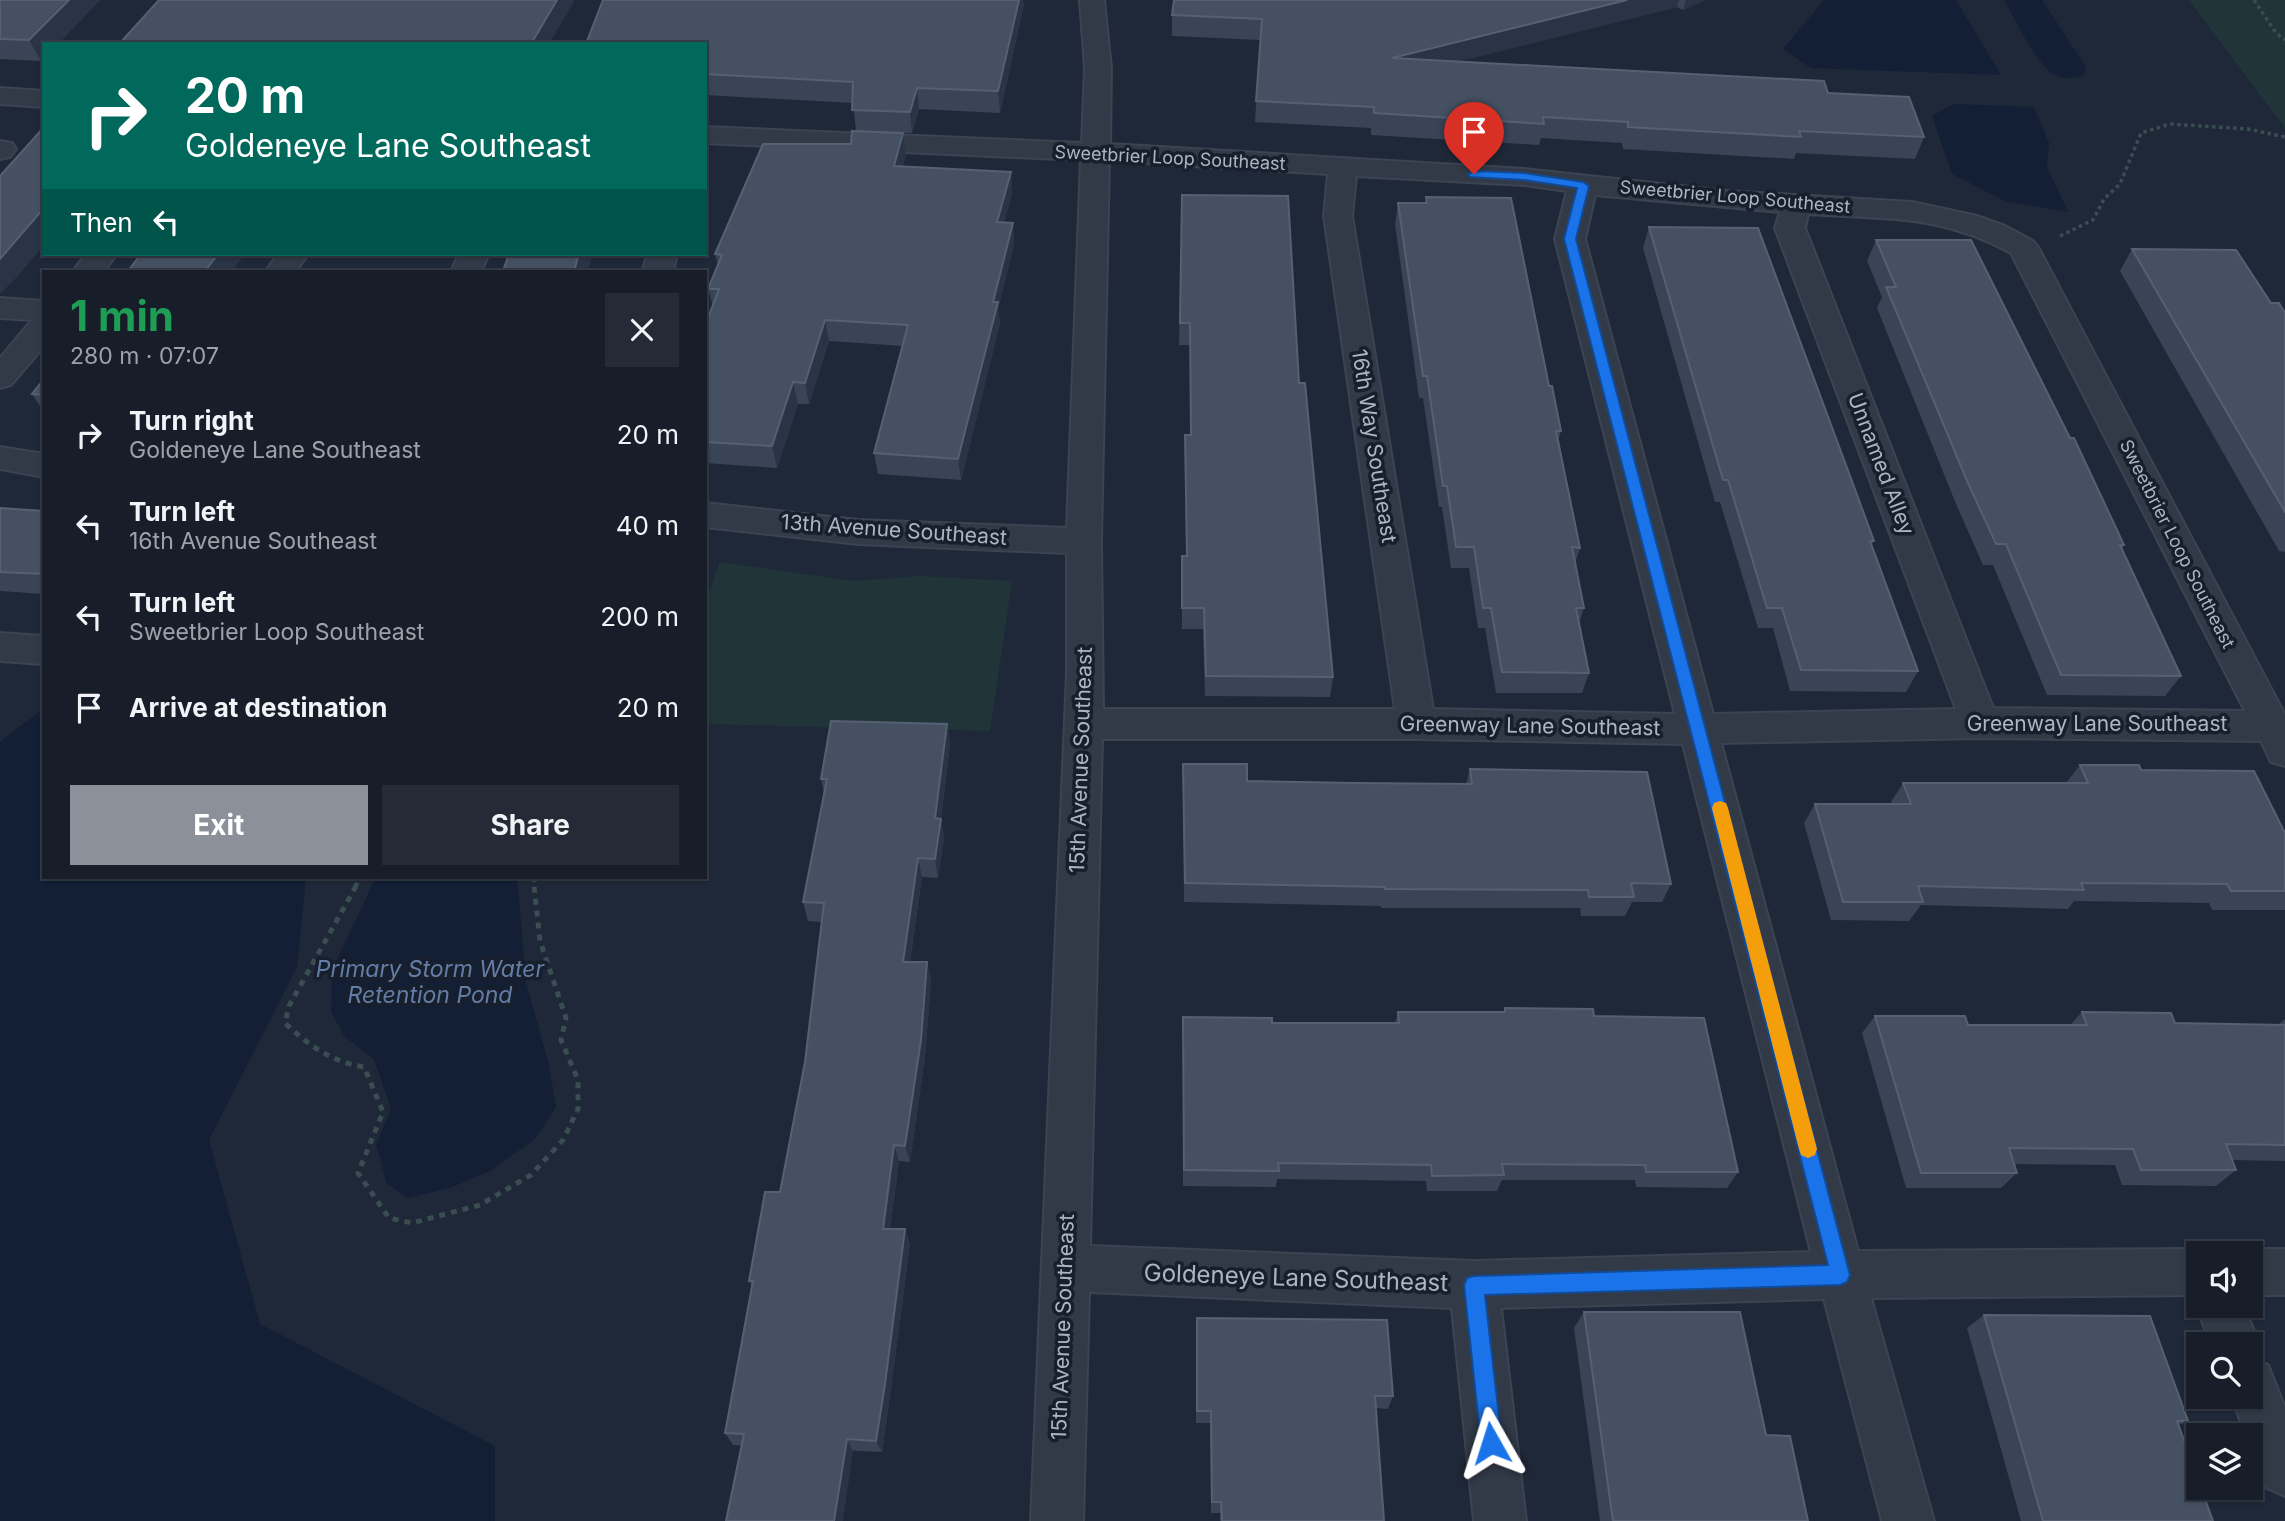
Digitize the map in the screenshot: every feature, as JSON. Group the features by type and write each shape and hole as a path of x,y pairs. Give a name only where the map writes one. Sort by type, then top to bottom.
{"street":[{"name":"15th Avenue Southeast","path":"1057,1521 1083,724 1083,541 1098,68 1092,0"},
{"path":"0,96 42,99"},
{"name":"Sweetbrier Loop Southeast","path":"707,135 1096,152 1524,177 1583,186 1796,205 1909,209 1948,215 1981,225 2022,247 2278,739"},
{"name":"16th Way Southeast","path":"1343,168 1338,216 1416,724"},
{"path":"1583,186 1570,239 1840,1275 1908,1521"},
{"name":"Unnamed Alley","path":"1796,205 1790,228 1980,723"},
{"path":"89,270 100,256"},
{"path":"0,308 42,311"},
{"path":"0,378 42,328"},
{"path":"0,458 42,466"},
{"name":"13th Avenue Southeast","path":"707,515 858,531 1083,541"},
{"path":"0,647 42,650"},
{"name":"Greenway Lane Southeast","path":"1083,724 1416,724 1699,729 1980,723 2278,739"},
{"name":"Goldeneye Lane Southeast","path":"1065,1268 1474,1285 1840,1275 2186,1272"},
{"path":"2263,1272 2285,1272"},
{"path":"1474,1285 1500,1521"},
{"path":"2260,1409 2285,1470"}],"path":[{"path":"2254,0 2276,33 2285,40"},
{"path":"2022,247 2067,234 2093,220 2104,199 2120,184 2141,133 2170,124 2248,128 2285,137"},
{"path":"360,879 289,1006 285,1023 331,1059 344,1065 363,1067 383,1112 362,1152 358,1172 389,1218 412,1223 480,1205 531,1175 563,1140 578,1109 578,1080 561,1040 566,1018 540,941 534,879"}],"green space":[{"path":"2189,0 2285,0 2285,128"},
{"path":"720,562 854,581 919,576 1012,581 990,731 707,724 707,599"}],"water":[{"path":"1824,0 1956,0 2001,75 1811,68 1783,49"},
{"path":"2004,0 2042,0 2086,67 2084,76 2057,76 2042,64"},
{"path":"1954,104 2034,107 2049,143 2047,167 2068,212 2007,202 1952,174 1932,116"},
{"path":"42,710 42,879 306,879 297,967 209,1140 260,1324 495,1446 495,1521 0,1521 0,742"},
{"name":"Primary Storm Water Retention Pond","path":"375,879 517,879 526,982 549,1065 556,1107 535,1139 490,1171 450,1188 408,1198 387,1184 376,1145 391,1109 374,1059 345,1037 331,1012 332,970"}],"building":[{"path":"0,0 69,0 29,40 0,39"},
{"path":"159,0 557,0 532,42 121,42"},
{"path":"603,0 1019,0 998,91 917,88 910,112 852,110 853,82 707,74 707,42 587,42"},
{"path":"1174,0 1627,0 1392,58 1824,81 1828,93 1909,97 1924,137 1799,131 1801,137 1628,127 1628,122 1543,117 1544,124 1374,113 1374,107 1256,101 1262,19 1172,15"},
{"path":"42,129 42,210 0,259 0,176"},
{"path":"852,131 903,133 894,166 1011,172 997,222 1013,223 993,302 998,302 958,459 874,453 908,325 825,320 805,383 793,382 772,446 707,442 707,321 719,289 708,289 722,255 715,254 763,144 851,144"},
{"path":"1182,195 1288,196 1299,383 1305,383 1333,677 1206,676 1204,608 1182,608 1182,556 1187,556 1185,435 1191,435 1190,323 1180,323"},
{"path":"1426,197 1511,198 1549,386 1552,386 1561,431 1556,431 1580,548 1572,547 1584,608 1576,608 1589,673 1502,672 1491,608 1483,608 1474,547 1456,547 1447,486 1443,486 1427,376 1423,376 1398,203 1427,203"},
{"path":"1649,227 1758,228 1874,541 1870,541 1918,671 1801,670 1782,608 1767,608 1728,480 1723,480"},
{"path":"1876,240 1971,240 2070,438 2074,438 2181,676 2061,675 2006,544 1996,544 1968,483 1886,287 1896,287"},
{"path":"2132,249 2236,250 2271,303 2279,303 2285,313 2285,512"},
{"path":"139,256 216,256 206,270 129,270"},
{"path":"508,256 578,256 574,270 503,270"},
{"path":"42,382 42,395 32,394"},
{"path":"0,508 42,511 42,574 0,572"},
{"path":"831,721 947,724 935,818 941,819 935,859 918,858 903,962 927,962 921,1040 905,1146 894,1145 883,1229 905,1229 885,1384 876,1441 847,1439 834,1521 726,1521 744,1434 725,1433 753,1281 749,1281 765,1192 780,1192 805,1062 824,903 803,902 827,779 821,779"},
{"path":"1183,764 1247,764 1247,781 1355,783 1472,784 1470,769 1647,772 1671,884 1631,883 1634,897 1589,897 1588,890 1385,889 1185,883"},
{"path":"2080,765 2139,765 2141,770 2254,771 2285,833 2285,891 2231,891 2227,884 2081,883 2084,890 1918,886 1923,902 1843,902 1815,804 1911,804 1903,783 2088,783"},
{"path":"1505,1008 1593,1009 1594,1016 1704,1018 1738,1172 1646,1172 1645,1165 1502,1164 1504,1175 1432,1176 1431,1165 1278,1163 1279,1171 1184,1170 1183,1017 1272,1018 1272,1023 1399,1023 1398,1012 1505,1012"},
{"path":"2082,1012 2171,1013 2175,1023 2285,1025 2285,1145 2226,1144 2236,1170 2141,1170 2133,1149 2009,1148 2017,1173 1921,1173 1875,1016 1965,1016 1968,1025 2087,1025"},
{"path":"1584,1312 1740,1312 1766,1435 1790,1436 1808,1521 1613,1521"},
{"path":"1984,1315 2150,1316 2188,1421 2177,1421 2186,1446 2186,1500 2205,1500 2213,1521 2043,1521"},
{"path":"1197,1318 1387,1320 1393,1396 1375,1396 1384,1521 1222,1521 1221,1502 1212,1502 1211,1411 1197,1411"}],"slow traffic":[{"path":"1720,808 1808,1149"}],"route":[{"path":"1474,174 1524,177 1583,186 1570,239 1709,763 1840,1275 1474,1285 1491,1443"}]}
